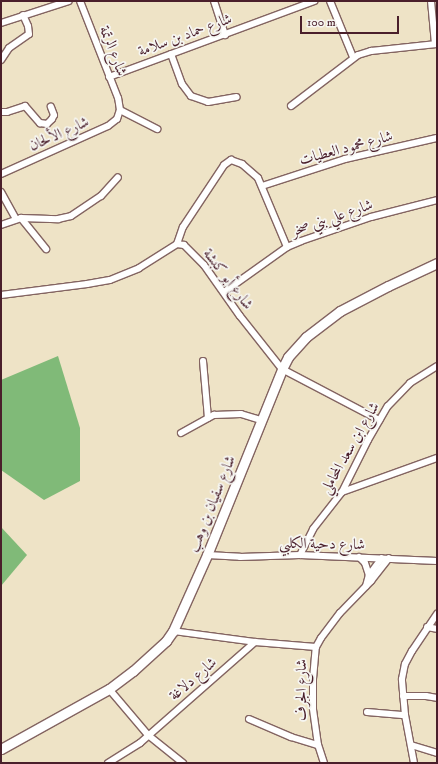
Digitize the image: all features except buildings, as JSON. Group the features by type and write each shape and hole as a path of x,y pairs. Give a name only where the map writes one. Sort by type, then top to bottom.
{"street":[{"path":"1,23 69,1"},
{"name":"شارع الرتمة","path":"80,1 118,98 120,110"},
{"path":"214,1 225,35"},
{"name":"شارع حماد بن سلامة","path":"109,77 314,1"},
{"path":"330,1 352,57"},
{"path":"291,106 352,57 371,51 436,44 431,1"},
{"path":"1,60 9,48 29,34 28,26 23,15"},
{"path":"171,54 182,84 191,96 208,102 237,97"},
{"path":"1,112 8,112 25,106 40,123 47,124 54,115 51,107"},
{"path":"120,110 157,129"},
{"name":"شارع الألحان","path":"1,174 108,126 117,119 120,110"},
{"name":"شارع محمود العطيات","path":"262,186 345,159 437,138"},
{"path":"1,295 110,280 139,268 177,244 183,227 228,161 234,161 249,169 258,178 287,248"},
{"path":"1,225 19,219 58,219 71,216 101,196 118,177"},
{"path":"1,192 19,219 46,249"},
{"name":"شارع علي بني صخر","path":"224,292 287,248 301,241 366,218 437,200"},
{"name":"شارع أبو كبشة","path":"177,244 184,245 196,256 224,292 240,316 282,369"},
{"name":"شارع سفيان بن وهب","path":"1,749 108,689 151,655 173,631 207,555 282,369 288,357 298,344 325,321 355,303 437,263"},
{"path":"203,361 208,418"},
{"name":"شارع ابن سعد المحاملي","path":"300,556 313,529 342,492 379,420 388,406 404,389 437,366"},
{"path":"282,369 379,420"},
{"path":"182,433 208,418 228,413 241,414 261,420"},
{"path":"342,492 437,458"},
{"name":"شارع دحية الكلبي","path":"207,555 240,557 359,557 437,561"},
{"path":"359,557 365,563 369,575"},
{"path":"366,586 369,575 382,558"},
{"name":"شارع الجرف","path":"324,763 318,745 312,694 316,647 340,613 366,586 389,558"},
{"path":"414,763 405,715 402,679 406,664 427,627 437,614"},
{"path":"427,627 437,629"},
{"name":"شارع دلاغة","path":"173,631 254,642 316,647"},
{"name":"شارع دلاغة","path":"108,763 140,743 254,642"},
{"path":"108,689 148,735 183,763"},
{"path":"403,696 426,696 437,698"},
{"path":"366,712 405,715"},
{"path":"248,719 291,737 318,745"},
{"path":"410,745 437,753"}],"green space":[{"path":"58,356 80,428 80,481 44,500 1,470 1,380"},
{"path":"1,527 27,555 1,586"}]}
